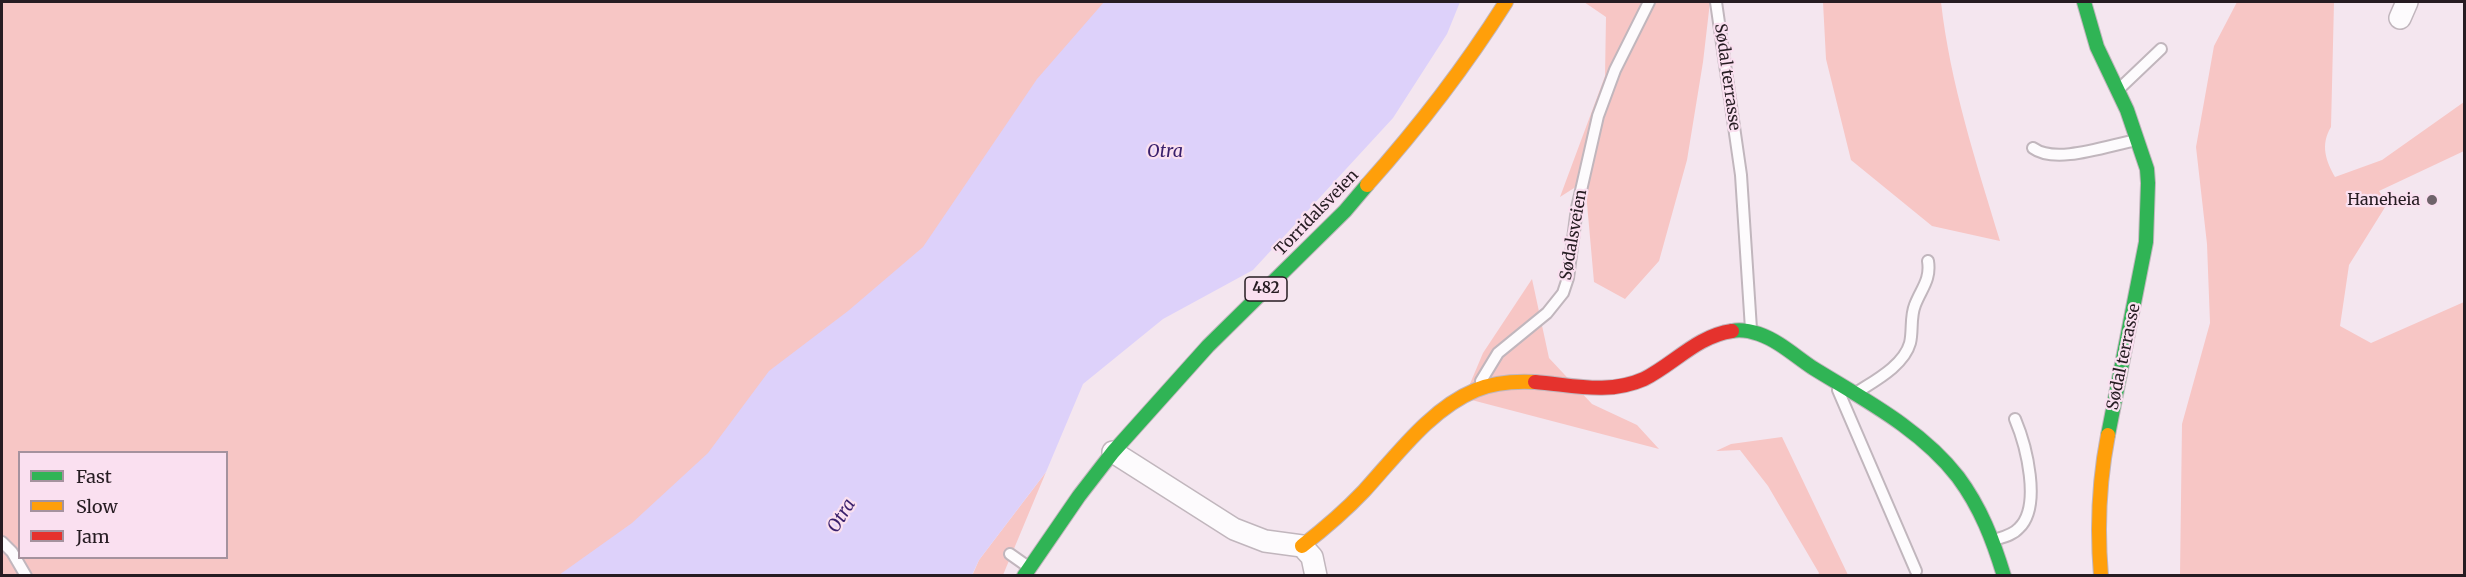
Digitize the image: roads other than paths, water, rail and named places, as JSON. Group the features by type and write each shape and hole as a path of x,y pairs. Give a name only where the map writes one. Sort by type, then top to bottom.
{"street":[{"name":"Torridalsveien","path":"1027,572 1079,496 1113,452 1208,346 1345,211 1382,170 1444,93 1506,2"},
{"name":"Sødal terrasse","path":"2084,2 2097,47 2127,110 2147,176 2146,242 2104,454 2098,537 2101,576"},
{"path":"1474,391 1509,381 1547,383 1585,389 1618,387 1644,378 1707,339 1728,331 1751,332 1773,341 1856,393 1910,430 1951,466 1973,497 1994,540 2004,576"},
{"name":"Sødalsveien","path":"1302,546 1320,534 1356,501 1432,420 1466,394 1474,391"},
{"path":"1113,452 1234,529 1265,541 1302,546 1312,558 1316,576"}],"lane":[{"name":"Sødalsveien","path":"1474,391 1498,353 1547,313 1563,293 1568,278 1576,208 1598,116 1615,70 1649,2"},
{"name":"Sødal terrasse","path":"1716,2 1741,175 1751,332"},
{"path":"2117,91 2162,49"},
{"path":"2033,148 2039,153 2058,156 2137,140"},
{"path":"1856,393 1886,373 1904,354 1910,343 1912,312 1929,276 1928,261"},
{"path":"1836,381 1838,394 1881,487 1916,571"},
{"path":"1994,540 2008,536 2019,529 2030,508 2023,438 2015,419"},
{"path":"2,542 12,552 26,576"},
{"path":"1010,554 1027,572"}],"water":[{"name":"Otra","path":"1104,2 1460,2 1447,34 1393,118 1253,270 1163,319 1083,384 1046,472 979,560 972,575 559,575 632,523 708,453 769,371 848,311 923,247 1037,79"}],"place":[{"name":"Haneheia","path":"2432,200"}]}
